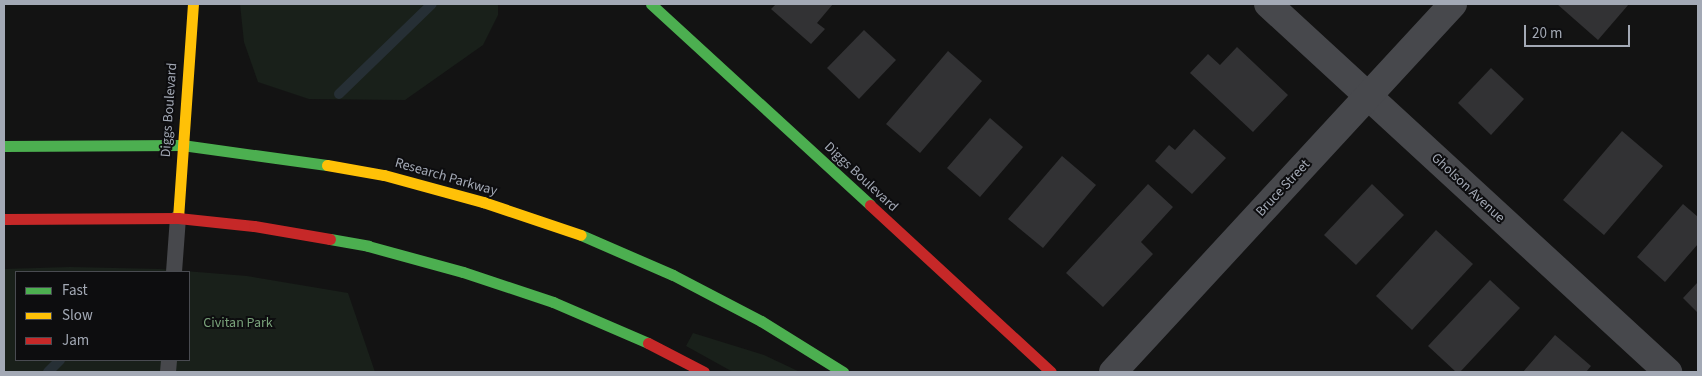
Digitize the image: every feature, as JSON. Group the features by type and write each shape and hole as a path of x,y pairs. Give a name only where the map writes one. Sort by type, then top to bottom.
{"main road":[{"name":"Diggs Boulevard","path":"178,218 193,4"},
{"name":"Diggs Boulevard","path":"652,4 1051,372"},
{"name":"Research Parkway","path":"4,146 182,145 282,157 384,175 483,202 578,234 673,275 761,320 844,372"},
{"path":"4,219 178,218 311,235 463,272 562,306 642,340 704,372"}],"street":[{"name":"Gholson Avenue","path":"1268,4 1668,372"},
{"name":"Bruce Street","path":"1113,372 1453,4"}],"lane":[{"path":"174,271 178,218"}],"green space":[{"path":"240,4 498,4 498,15 483,45 405,100 309,99 258,82 244,42"},
{"name":"Civitan Park","path":"70,267 185,271 15,271 15,361 190,361 190,271 247,276 348,293 375,372 4,372 4,269"},
{"path":"693,333 764,355 800,372 733,372 686,346"}],"building":[{"path":"776,4 833,4 817,23 825,29 811,44 771,9"},
{"path":"1557,4 1629,4 1598,40"},
{"path":"864,30 896,60 859,99 827,68"},
{"path":"1237,47 1288,95 1253,132 1190,73 1208,54 1220,65"},
{"path":"948,51 982,81 920,153 886,124"},
{"path":"1491,68 1524,99 1491,135 1458,103"},
{"path":"990,118 1023,147 980,197 947,168"},
{"path":"1194,129 1226,158 1192,194 1155,161 1169,145 1175,150"},
{"path":"1622,131 1663,166 1604,235 1563,200"},
{"path":"1062,156 1096,185 1043,248 1008,219"},
{"path":"1148,184 1173,207 1141,242 1153,254 1103,307 1066,273"},
{"path":"1372,184 1404,215 1356,265 1324,235"},
{"path":"1683,204 1698,217 1698,244 1665,282 1637,257"},
{"path":"1436,230 1473,264 1412,330 1376,296"},
{"path":"1490,280 1520,308 1460,372 1456,372 1428,346"},
{"path":"1698,282 1698,313 1683,298"},
{"path":"1555,335 1591,366 1586,372 1523,372"}],"waterway":[{"path":"339,94 432,4"},
{"path":"48,372 59,361"}],"traffic: fast":[{"path":"651,4 870,205"},
{"path":"4,146 182,145 327,165"},
{"path":"581,235 673,275 761,321 843,372"},
{"path":"330,239 368,246 463,272 553,302 648,343"}],"traffic: slow":[{"path":"178,218 193,4"},
{"path":"327,165 384,175 483,202 581,235"}],"traffic: jam":[{"path":"870,205 1051,372"},
{"path":"4,219 178,218 254,226 330,239"},
{"path":"648,343 704,372"}]}
